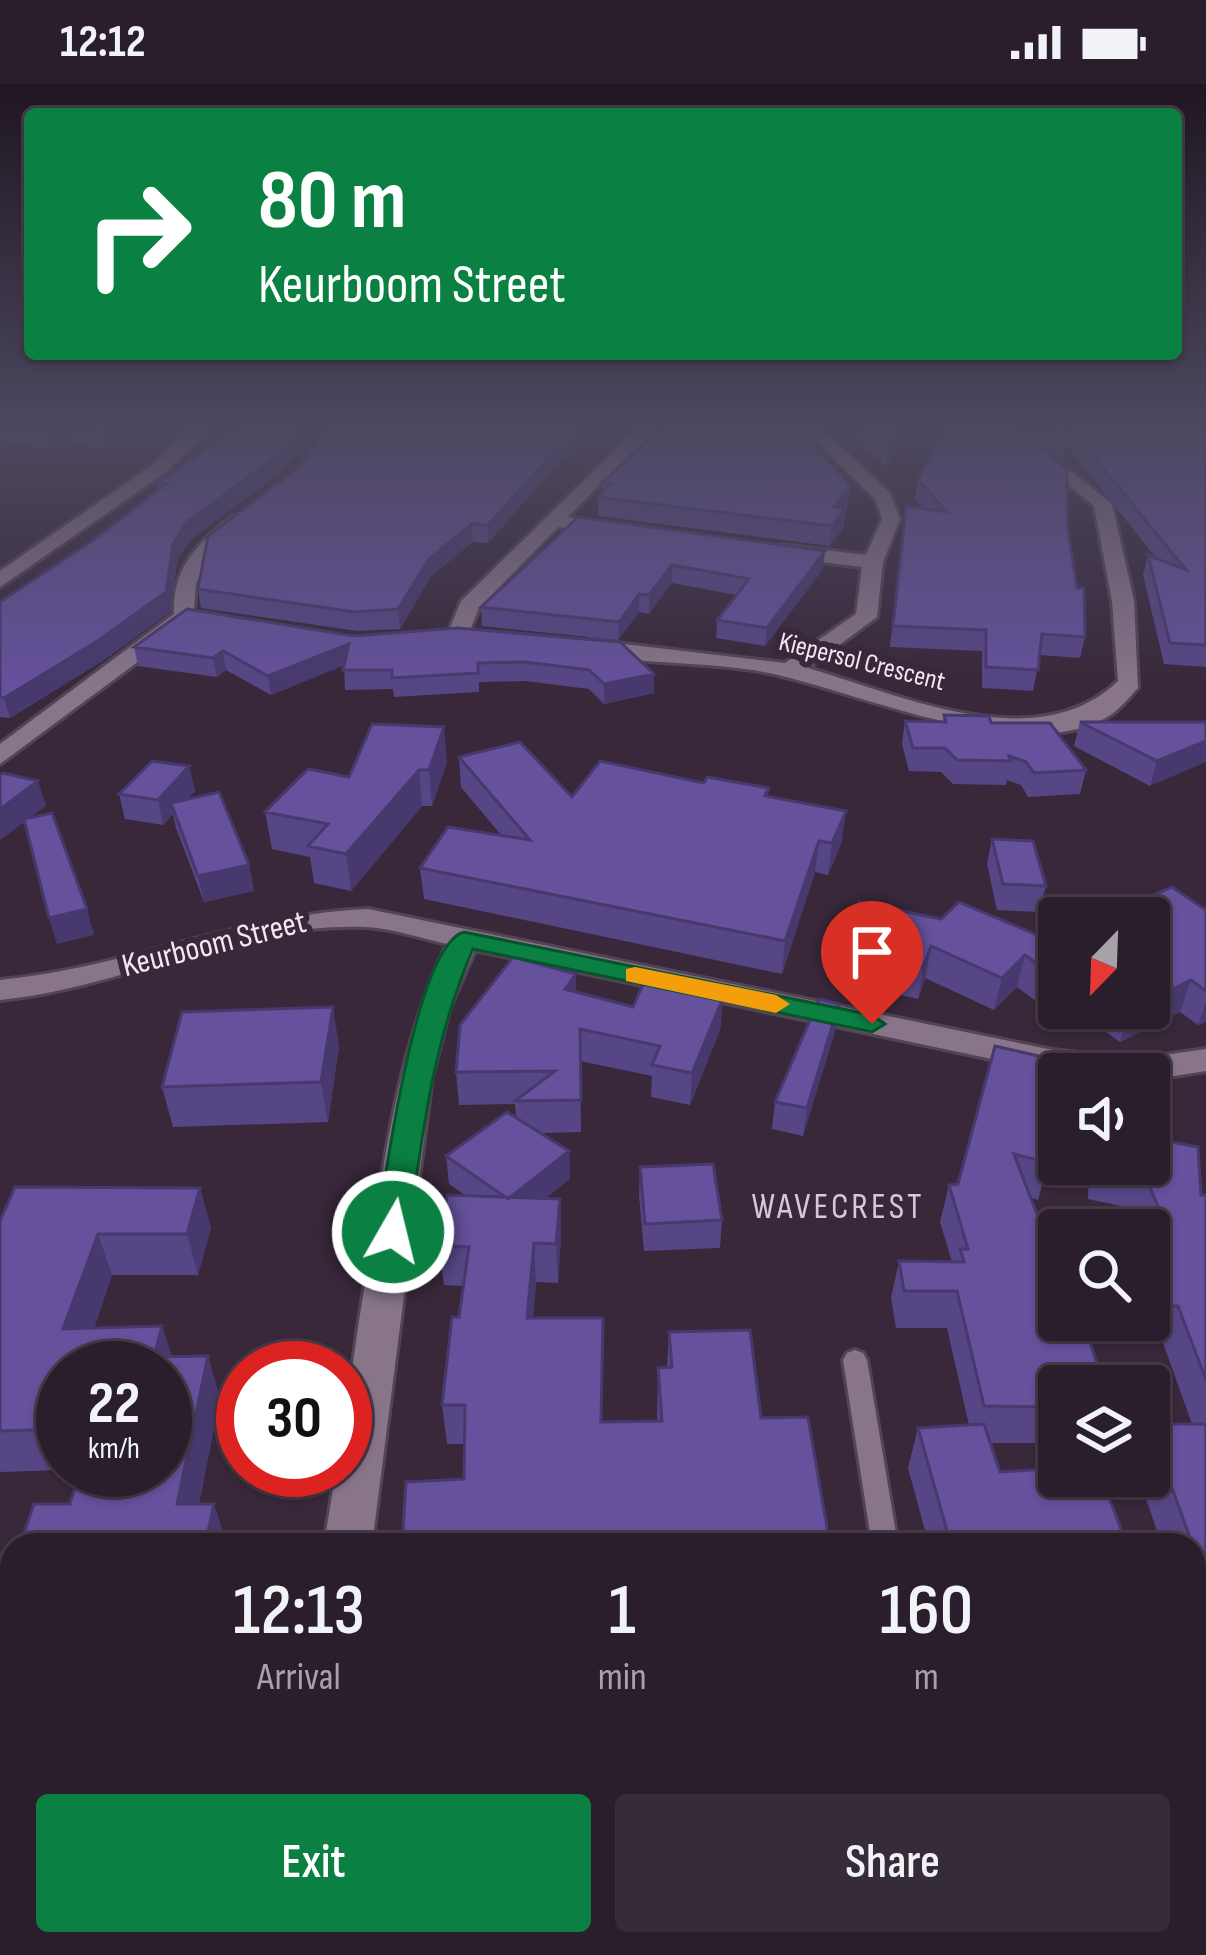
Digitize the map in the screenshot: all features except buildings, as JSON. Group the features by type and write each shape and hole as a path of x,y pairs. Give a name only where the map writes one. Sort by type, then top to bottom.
{"street":[{"path":"0,581 97,512"},
{"path":"2,753 196,618 191,563 199,549 252,512"},
{"path":"431,642 469,636 469,606 563,512"},
{"path":"789,671 866,617 873,562 891,519 889,512"},
{"name":"Kiepersol Crescent","path":"567,645 789,671 924,710 1016,724 1098,714 1122,696 1130,683 1105,512"},
{"path":"554,521 646,533"},
{"path":"759,548 873,562"},
{"name":"Keurboom Street","path":"0,990 72,981 238,931 309,919 412,923 464,940 1053,1061 1136,1071 1204,1066"},
{"path":"350,1533 416,1077 434,1007 464,940"}],"lane":[{"path":"855,1360 883,1533"}],"slow traffic":[{"path":"635,975 776,1004"}],"district":[{"name":"WAVECREST","path":"838,1207"}],"route":[{"path":"393,1232 416,1077 434,1007 464,940 872,1024"}]}
